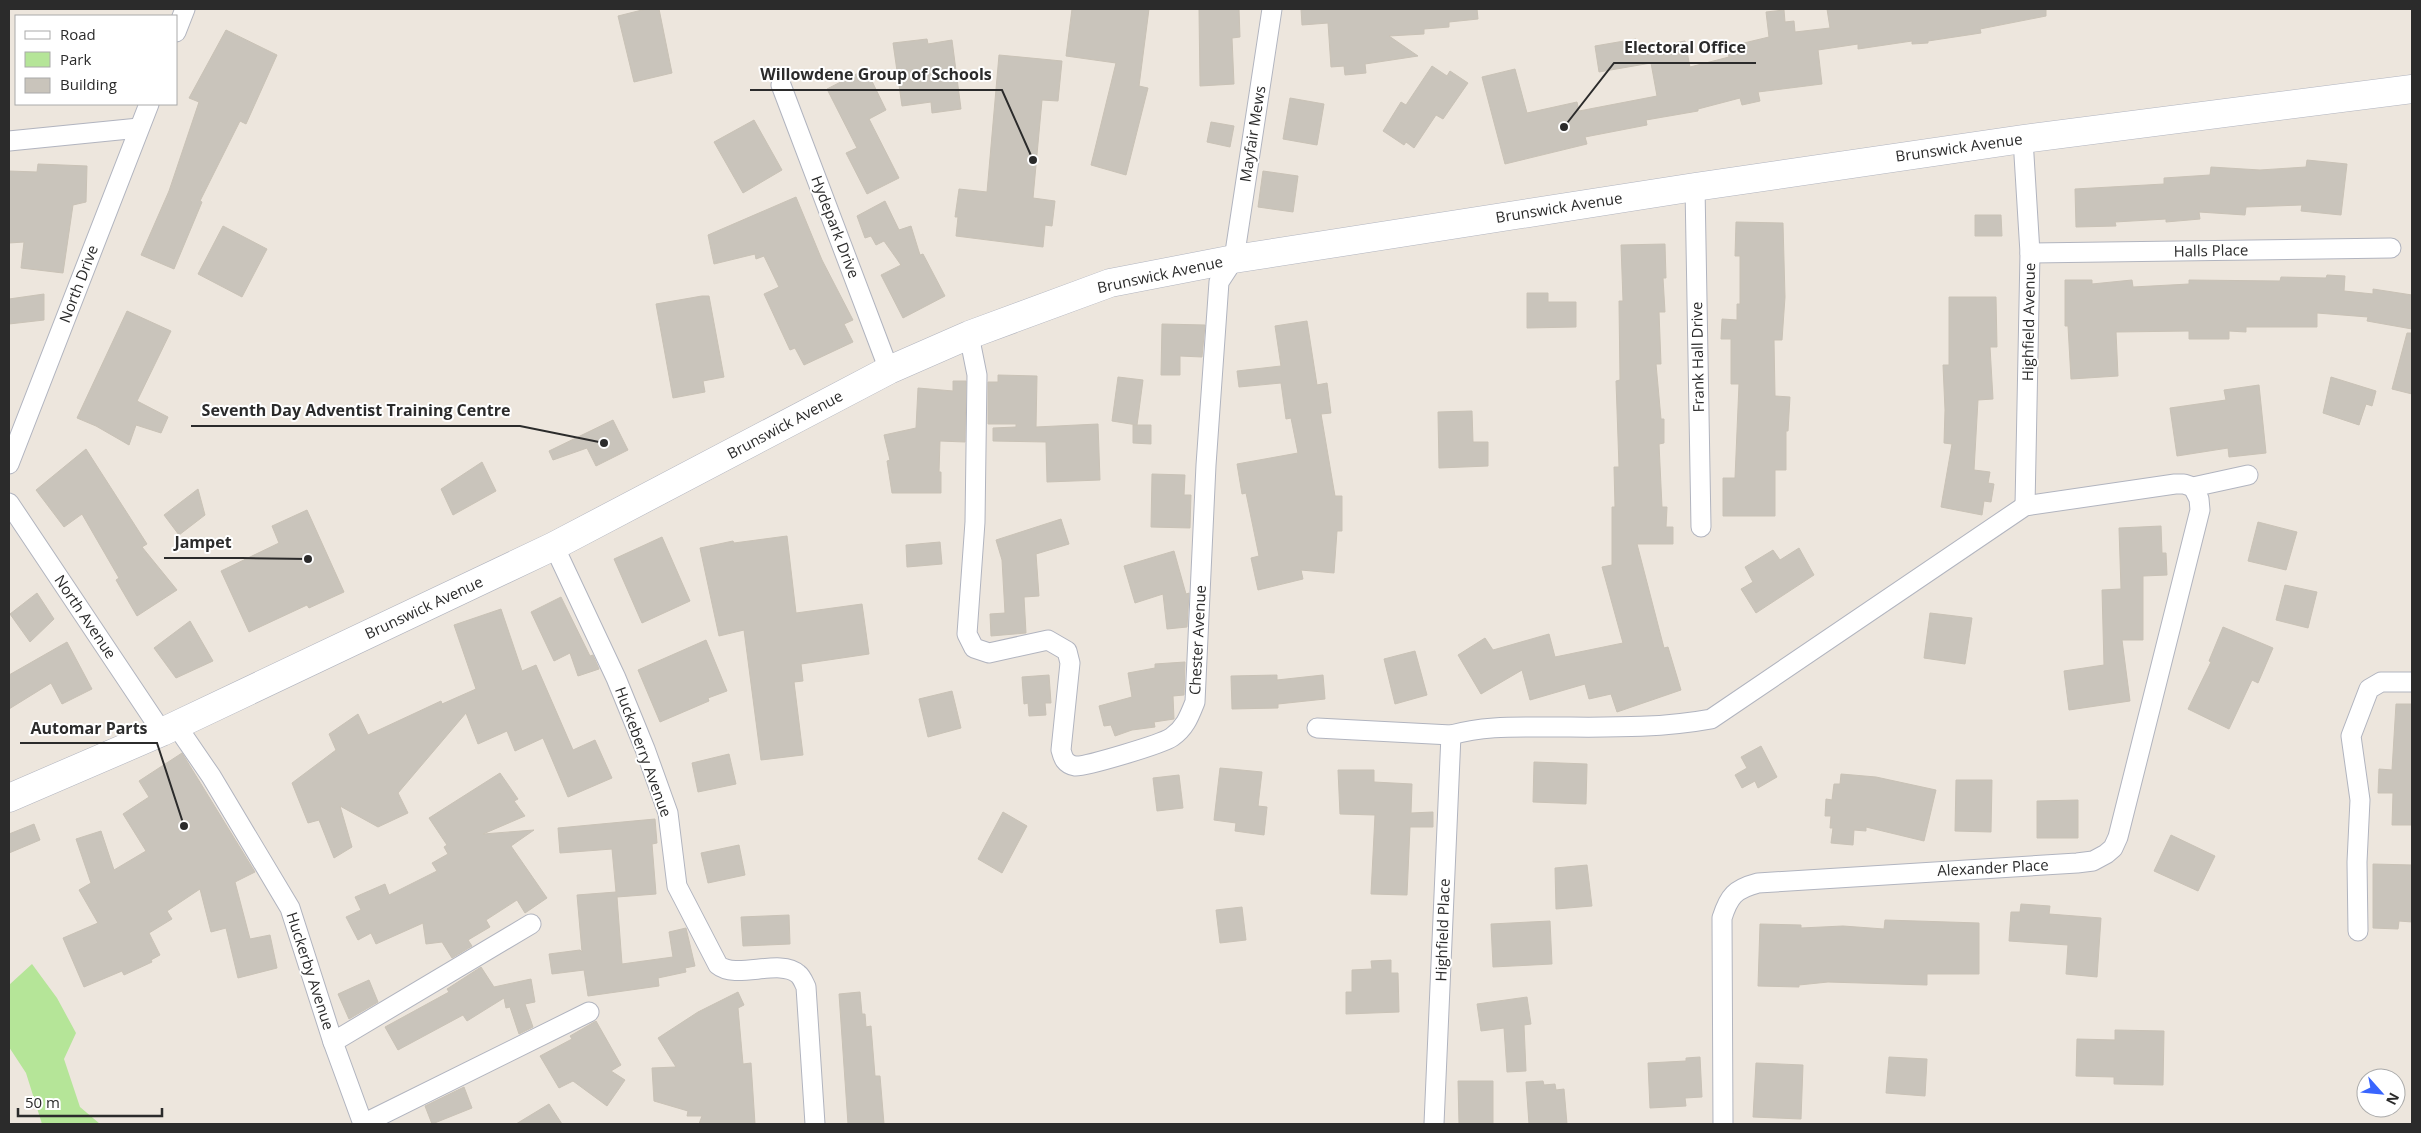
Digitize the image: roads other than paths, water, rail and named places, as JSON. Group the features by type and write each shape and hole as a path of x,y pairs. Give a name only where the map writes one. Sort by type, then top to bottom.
{"main road":[{"name":"Brunswick Avenue","path":"9,798 169,728 554,546 889,370 969,335 1110,283 1234,259 1695,187 2023,139 2412,89"}],"street":[{"path":"178,27 185,9"},
{"name":"Mayfair Mews","path":"1234,259 1272,9"},
{"name":"Hydepark Drive","path":"780,85 889,370"},
{"name":"North Drive","path":"9,464 149,105"},
{"path":"9,141 139,128"},
{"name":"Highfield Avenue","path":"2023,139 2030,253 2026,506"},
{"name":"Frank Hall Drive","path":"1695,187 1701,527"},
{"name":"Halls Place","path":"2030,253 2391,248"},
{"name":"Chester Avenue","path":"969,335 976,385 975,522 967,634 974,648 989,653 1048,640 1059,644 1067,650 1070,663 1061,750 1063,759 1069,764 1084,766 1171,738 1187,724 1195,702 1206,465 1219,282 1234,259"},
{"path":"1317,728 1451,735 1472,729 1506,727 1675,726 1712,719 2026,506 2175,484 2184,484 2193,488 2248,475"},
{"name":"Alexander Place","path":"1723,1124 1722,918 1727,902 1741,887 1758,883 1879,874 2093,862 2113,848 2130,795 2200,510 2199,499 2193,488"},
{"name":"North Avenue","path":"9,503 169,728"},
{"name":"Huckeberry Avenue","path":"554,546 616,678 645,749 668,813 677,886 718,965 728,969 790,968 799,975 806,987 815,1124"},
{"path":"2358,931 2357,862 2360,800 2351,736 2369,689 2381,682 2412,682"},
{"name":"Huckerby Avenue","path":"169,728 211,776 290,908 333,1042 363,1124"},
{"name":"Highfield Place","path":"1434,1124 1451,735"},
{"path":"333,1042 531,924"},
{"path":"363,1124 589,1012"}],"place":[{"name":"Electoral Office","path":"1564,127"},
{"name":"Willowdene Group of Schools","path":"1033,160"},
{"name":"Seventh Day Adventist Training Centre","path":"604,443"},
{"name":"Jampet","path":"308,559"},
{"name":"Automar Parts","path":"184,826"}]}
